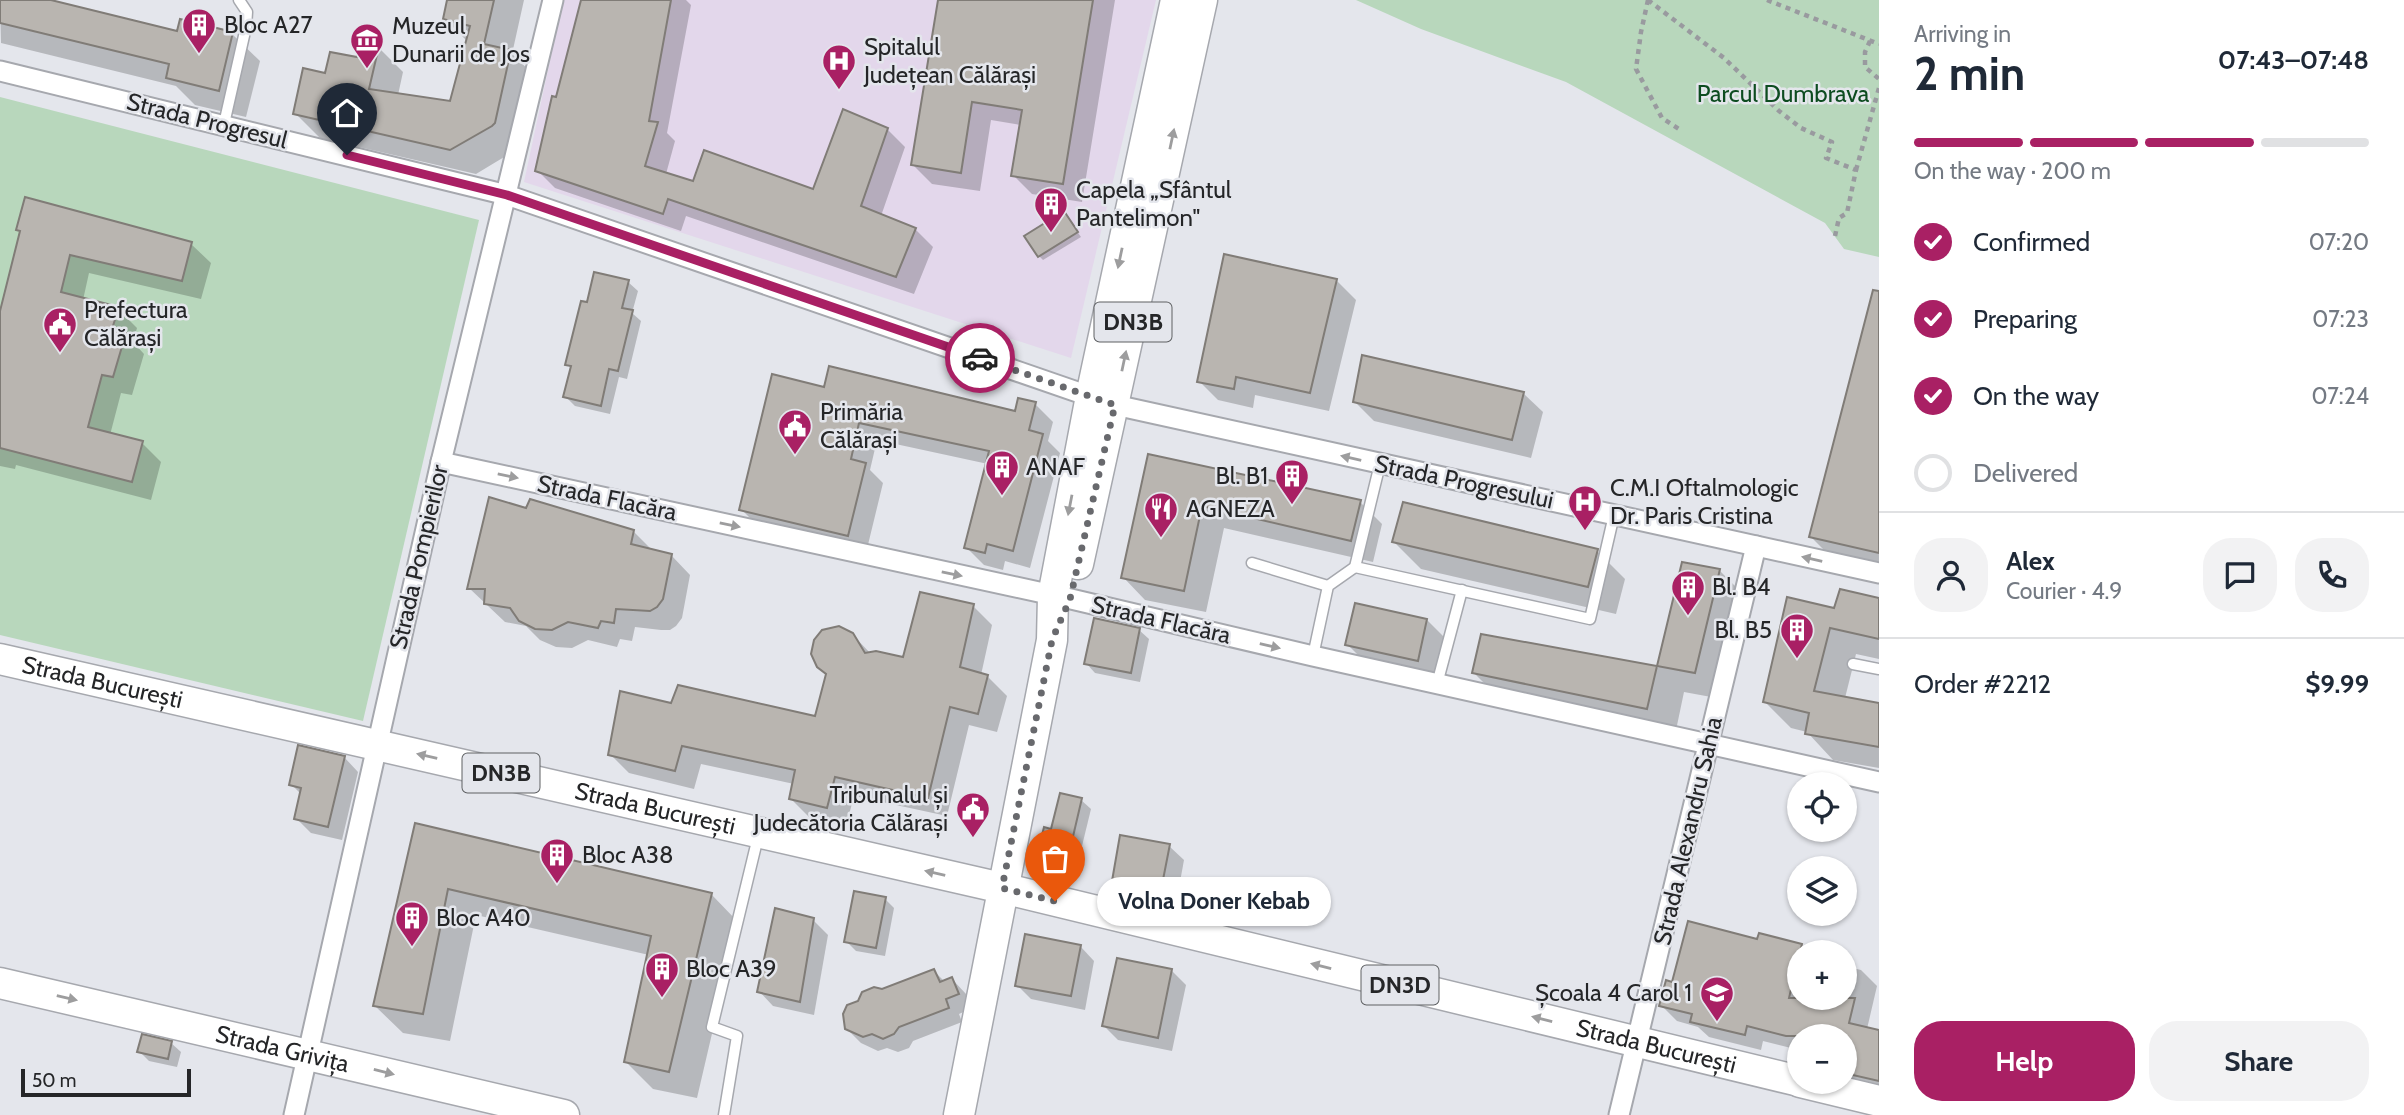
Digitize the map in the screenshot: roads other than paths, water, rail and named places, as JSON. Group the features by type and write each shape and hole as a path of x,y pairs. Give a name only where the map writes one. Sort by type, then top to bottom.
{"main road":[{"name":"DN3B","path":"959,1115 1052,640 1103,401 1176,0"},
{"name":"DN3B","path":"1103,401 1202,0"},
{"name":"Strada București","path":"0,659 1002,888 1787,1078"},
{"name":"Strada Grivița","path":"0,983 564,1115"},
{"name":"Strada București","path":"1851,1094 1879,1101"}],"street":[{"name":"Strada Pompierilor","path":"294,1115 441,462 553,0"},
{"name":"Strada Progresul","path":"0,71 507,195 1103,401"},
{"name":"Strada Progresului","path":"1103,401 1879,573"},
{"name":"Strada Flacăra","path":"441,462 1062,597 1313,656 1879,782"},
{"name":"Strada Alexandru Sahia","path":"1619,1115 1756,546"}],"lane":[{"path":"224,124 246,27 247,12 239,0"},
{"path":"1313,656 1328,586 1355,567 1380,464"},
{"path":"1355,567 1590,619 1614,515"},
{"path":"1252,563 1328,586"},
{"path":"1437,684 1462,590"},
{"path":"1853,664 1879,669"},
{"path":"724,1115 737,1036 712,1027 759,833"}],"place":[{"name":"Bloc A27","path":"199,55"},
{"name":"Muzeul Dunarii de Jos","path":"367,70"},
{"name":"Spitalul Județean Călărași","path":"839,91"},
{"name":"Capela „Sfântul Pantelimon\"","path":"1051,234"},
{"name":"Prefectura Călărași","path":"60,354"},
{"name":"Primăria Călărași","path":"795,456"},
{"name":"ANAF","path":"1002,497"},
{"name":"Bl. B1","path":"1292,506"},
{"name":"C.M.I Oftalmologic Dr. Paris Cristina","path":"1585,532"},
{"name":"AGNEZA","path":"1161,539"},
{"name":"Bl. B4","path":"1688,617"},
{"name":"Bl. B5","path":"1797,660"},
{"name":"Tribunalul și Judecătoria Călărași","path":"973,839"},
{"name":"Bloc A38","path":"557,885"},
{"name":"Volna Doner Kebab","path":"1055,901"},
{"name":"Bloc A40","path":"412,948"},
{"name":"Bloc A39","path":"662,999"},
{"name":"Școala 4 Carol 1","path":"1717,1023"}],"park label":[{"name":"Parcul Dumbrava","path":"1783,94"}]}
